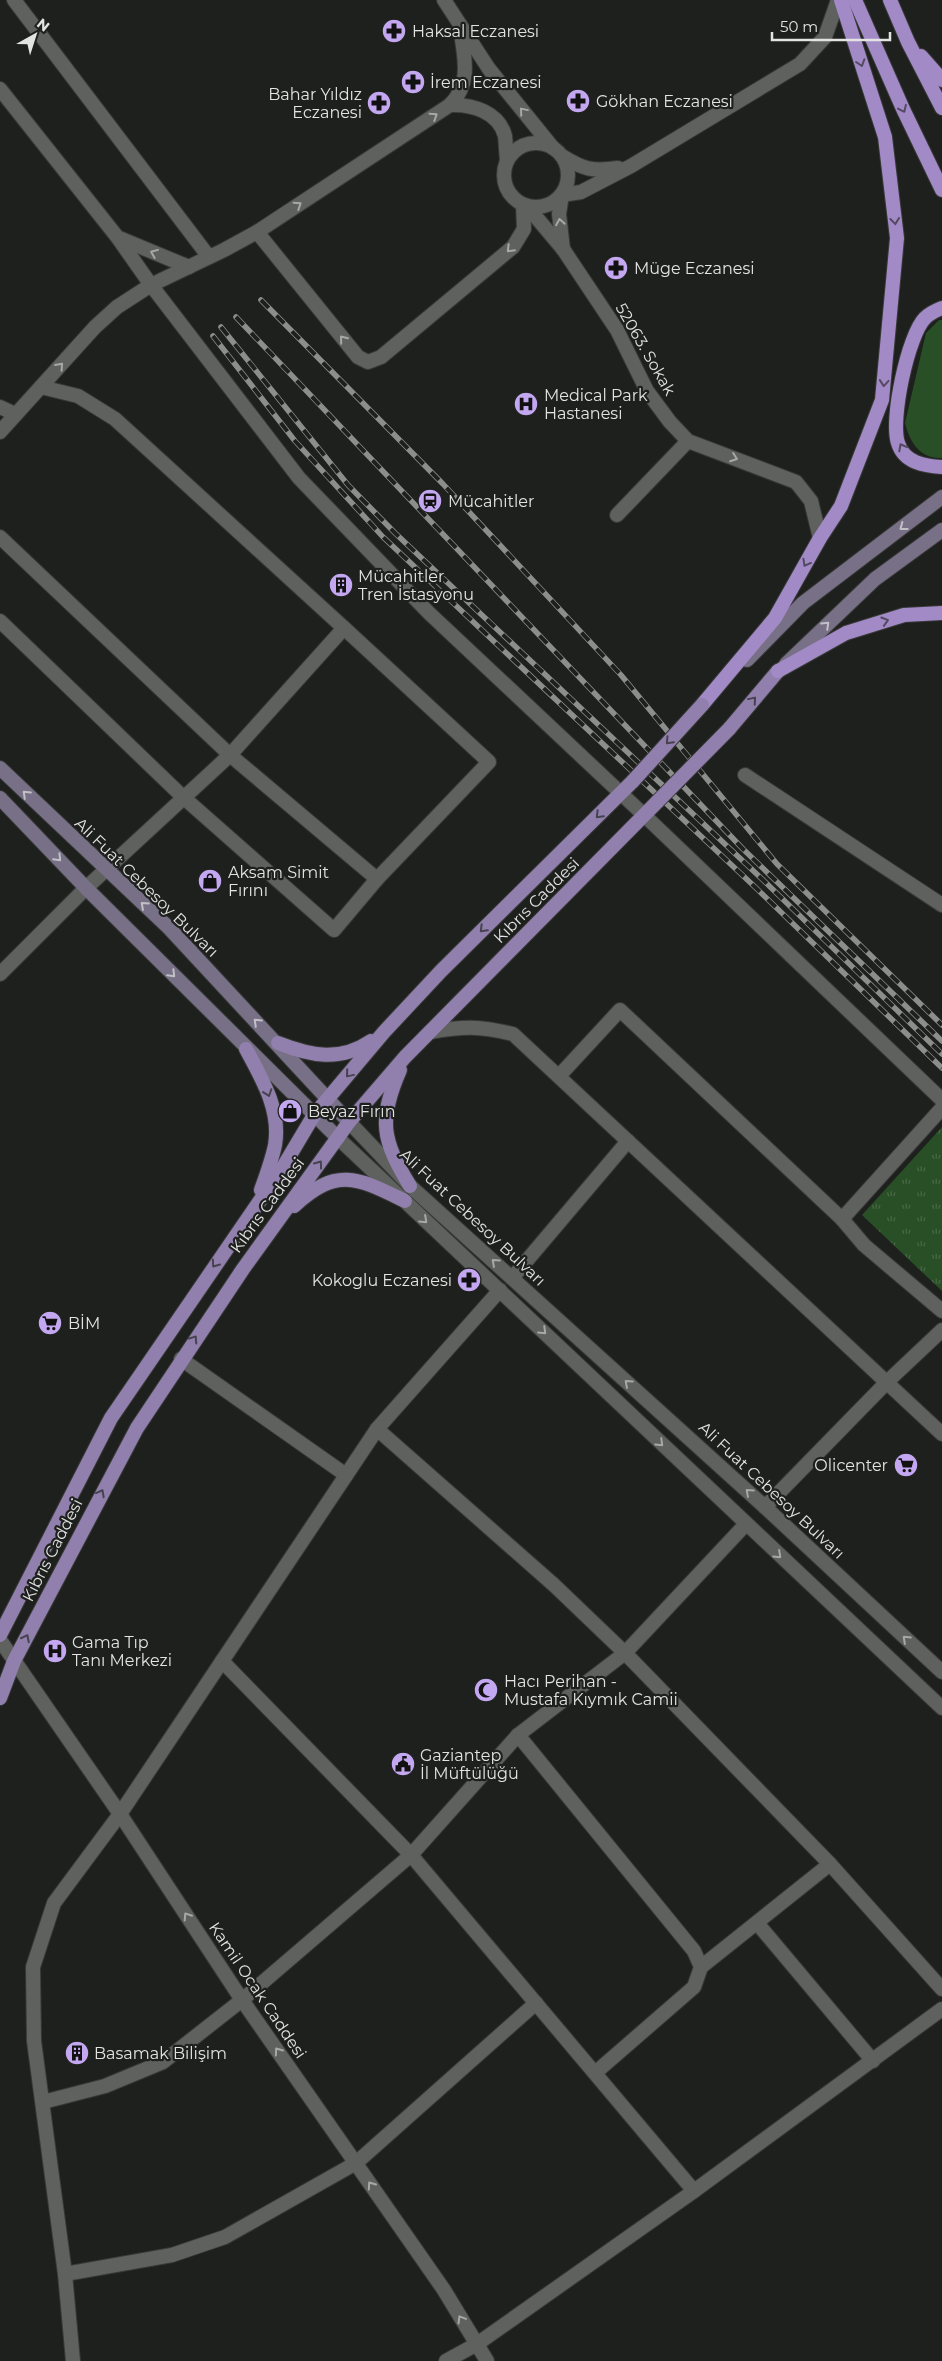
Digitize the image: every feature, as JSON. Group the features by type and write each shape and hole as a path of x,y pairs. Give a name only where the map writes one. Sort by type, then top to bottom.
{"highway":[{"path":"702,706 775,618 820,538 841,506 882,400 897,238 885,137 839,0"},
{"path":"855,0 903,109 942,190"},
{"path":"890,0 908,42 942,108"},
{"path":"908,42 942,80"},
{"path":"942,308 925,318 916,335 906,364 897,406 898,443 907,456 922,466 942,467"},
{"path":"778,671 846,633 904,615 942,613"}],"main road":[{"path":"0,1635 111,1418 256,1206 314,1115 327,1099 384,1032 441,971 633,780 803,603 942,497"},
{"path":"778,671 875,579 942,530"},
{"name":"Kıbrıs Caddesi","path":"0,1698 14,1661 137,1428 181,1359 350,1122 405,1057 729,729 778,671"},
{"name":"Ali Fuat Cebesoy Bulvarı","path":"0,768 169,928 350,1122"},
{"path":"0,798 86,888 246,1049 338,1138"},
{"path":"278,1043 304,1053 321,1055 342,1053 358,1050 384,1032"},
{"path":"246,1049 265,1086 275,1116 275,1145 256,1206"},
{"path":"405,1057 388,1097 385,1114 387,1137 397,1164 410,1186"},
{"path":"277,1222 302,1198 322,1185 347,1178 368,1183 405,1201"}],"street":[{"path":"14,0 209,257"},
{"path":"444,0 489,69 567,165 569,175 567,186 562,195 554,203 534,208 523,205 514,199 504,181 504,170 507,160 504,134 496,120 485,112 465,104 450,105"},
{"path":"562,195 581,192 631,166 800,64 825,36 839,0"},
{"path":"0,432 106,317 118,307 151,284 257,232 458,98 467,69 460,27"},
{"path":"0,89 118,238 299,478 429,613 644,815 942,1100"},
{"path":"507,160 523,146 544,144 582,168 601,171 631,166"},
{"path":"562,195 559,214 563,249"},
{"path":"257,232 358,357 368,362 381,357 513,247 524,230 523,205"},
{"name":"52063. Sokak","path":"523,205 536,217 563,249 616,330 647,391 670,422 688,441 796,482 810,501 820,538"},
{"path":"118,238 189,266"},
{"path":"0,621 184,797 334,930 377,879 489,762 115,419 78,396 41,387"},
{"path":"0,407 15,414"},
{"path":"617,515 688,441"},
{"path":"0,537 230,754 377,879"},
{"path":"0,974 86,888 230,754 344,628"},
{"path":"745,775 942,905"},
{"path":"559,1076 620,1010 842,1218 864,1246 942,1311"},
{"path":"430,1032 460,1027 482,1027 513,1034 888,1381 942,1434"},
{"path":"842,1218 942,1108"},
{"name":"Ali Fuat Cebesoy Bulvarı","path":"350,1122 410,1186 765,1507 942,1672"},
{"path":"338,1138 745,1525 942,1708"},
{"path":"512,1278 628,1141"},
{"path":"73,2361 65,2274 34,2041 32,1967 54,1903 120,1814 377,1428 500,1290"},
{"path":"765,1507 888,1381 942,1330"},
{"path":"181,1359 346,1475"},
{"path":"377,1428 554,1585 625,1653 830,1864 942,1988"},
{"path":"43,2102 105,2086 163,2062 242,2000 411,1854 518,1735 625,1653 745,1525"},
{"name":"Kamil Ocak Caddesi","path":"0,1640 120,1814 242,2000 444,2290 487,2361"},
{"path":"222,1661 411,1854 694,2191"},
{"path":"518,1735 694,1950 701,1968"},
{"path":"594,2073 694,1987 701,1968 830,1864"},
{"path":"757,1923 873,2062"},
{"path":"65,2274 172,2255 225,2237 356,2164 536,2003"},
{"path":"446,2361 476,2344 694,2191 873,2062 942,2009"}],"green space":[{"path":"939,320 942,320 942,458 934,458 922,453 917,448 910,437 905,423 926,333"},
{"path":"942,1127 942,1291 862,1215"}],"railway":[{"path":"261,300 443,484 621,675 777,864 942,1025"},
{"path":"236,317 743,849 942,1041"},
{"path":"221,327 348,485 395,533 762,879 942,1054"},
{"path":"213,336 295,441 383,537 755,887 942,1068"}],"place":[{"name":"Haksal Eczanesi","path":"394,31"},
{"name":"İrem Eczanesi","path":"413,82"},
{"name":"Gökhan Eczanesi","path":"578,101"},
{"name":"Bahar Yıldız Eczanesi","path":"379,103"},
{"name":"Müge Eczanesi","path":"616,268"},
{"name":"Medical Park Hastanesi","path":"526,404"},
{"name":"Mücahitler","path":"430,501"},
{"name":"Mücahitler Tren İstasyonu","path":"341,585"},
{"name":"Aksam Simit Fırını","path":"210,881"},
{"name":"Beyaz Fırın","path":"290,1111"},
{"name":"Kokoglu Eczanesi","path":"469,1280"},
{"name":"BİM","path":"50,1323"},
{"name":"Olicenter","path":"906,1465"},
{"name":"Gama Tıp Tanı Merkezi","path":"55,1651"},
{"name":"Hacı Perihan - Mustafa Kıymık Camii","path":"486,1690"},
{"name":"Gaziantep İl Müftülüğü","path":"403,1764"},
{"name":"Basamak Bilişim","path":"77,2053"}]}
